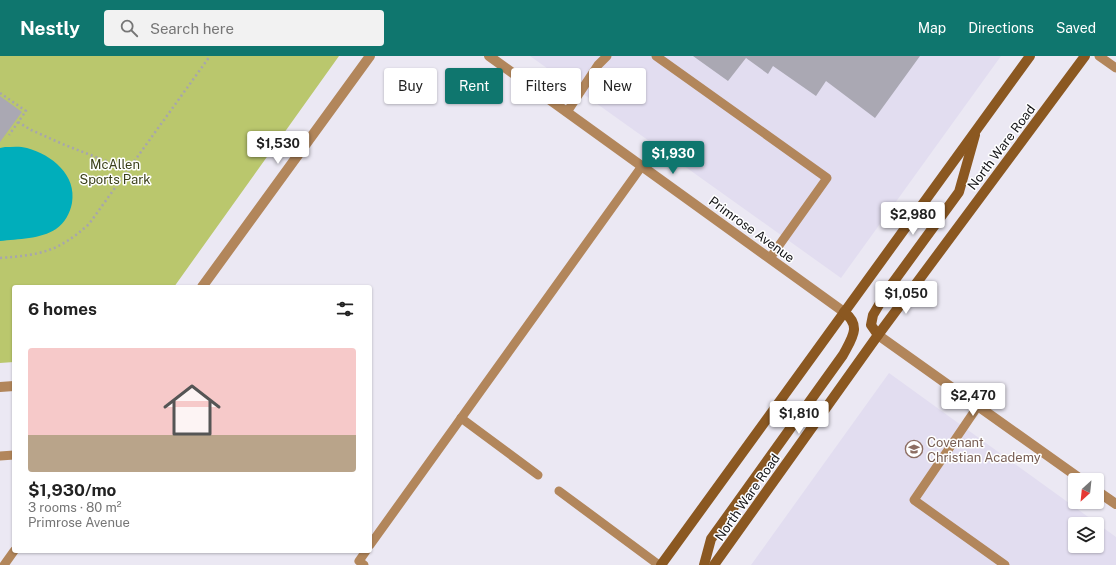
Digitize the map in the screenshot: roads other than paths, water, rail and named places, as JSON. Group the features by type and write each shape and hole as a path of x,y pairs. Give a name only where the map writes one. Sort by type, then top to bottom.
{"main road":[{"path":"660,565 1030,56"},
{"name":"North Ware Road","path":"714,565 878,335 1085,56"},
{"path":"878,335 872,325 873,315 889,288 959,192 976,129"},
{"path":"704,565 711,538 843,355 854,330 852,318 844,312"}],"street":[{"path":"203,285 370,56"},
{"name":"Primrose Avenue","path":"489,56 844,312"},
{"path":"878,335 1072,473"},
{"path":"0,387 12,386"},
{"path":"1104,496 1116,504"}],"lane":[{"path":"567,112 598,65 606,56"},
{"path":"656,56 827,178 770,258"},
{"path":"1099,56 1116,68"},
{"path":"372,542 642,166"},
{"path":"978,406 914,500 1005,565"},
{"path":"461,418 538,476"},
{"path":"0,456 12,455"},
{"path":"558,491 660,565"},
{"path":"4,565 13,553"},
{"path":"364,565 359,561 365,553"}],"water":[{"path":"22,147 36,151 54,161 67,175 73,193 72,203 67,218 56,229 36,237 0,241 0,148"}],"place":[{"name":"Covenant Christian Academy","path":"914,449"}],"park label":[{"name":"McAllen Sports Park","path":"115,172"}]}
